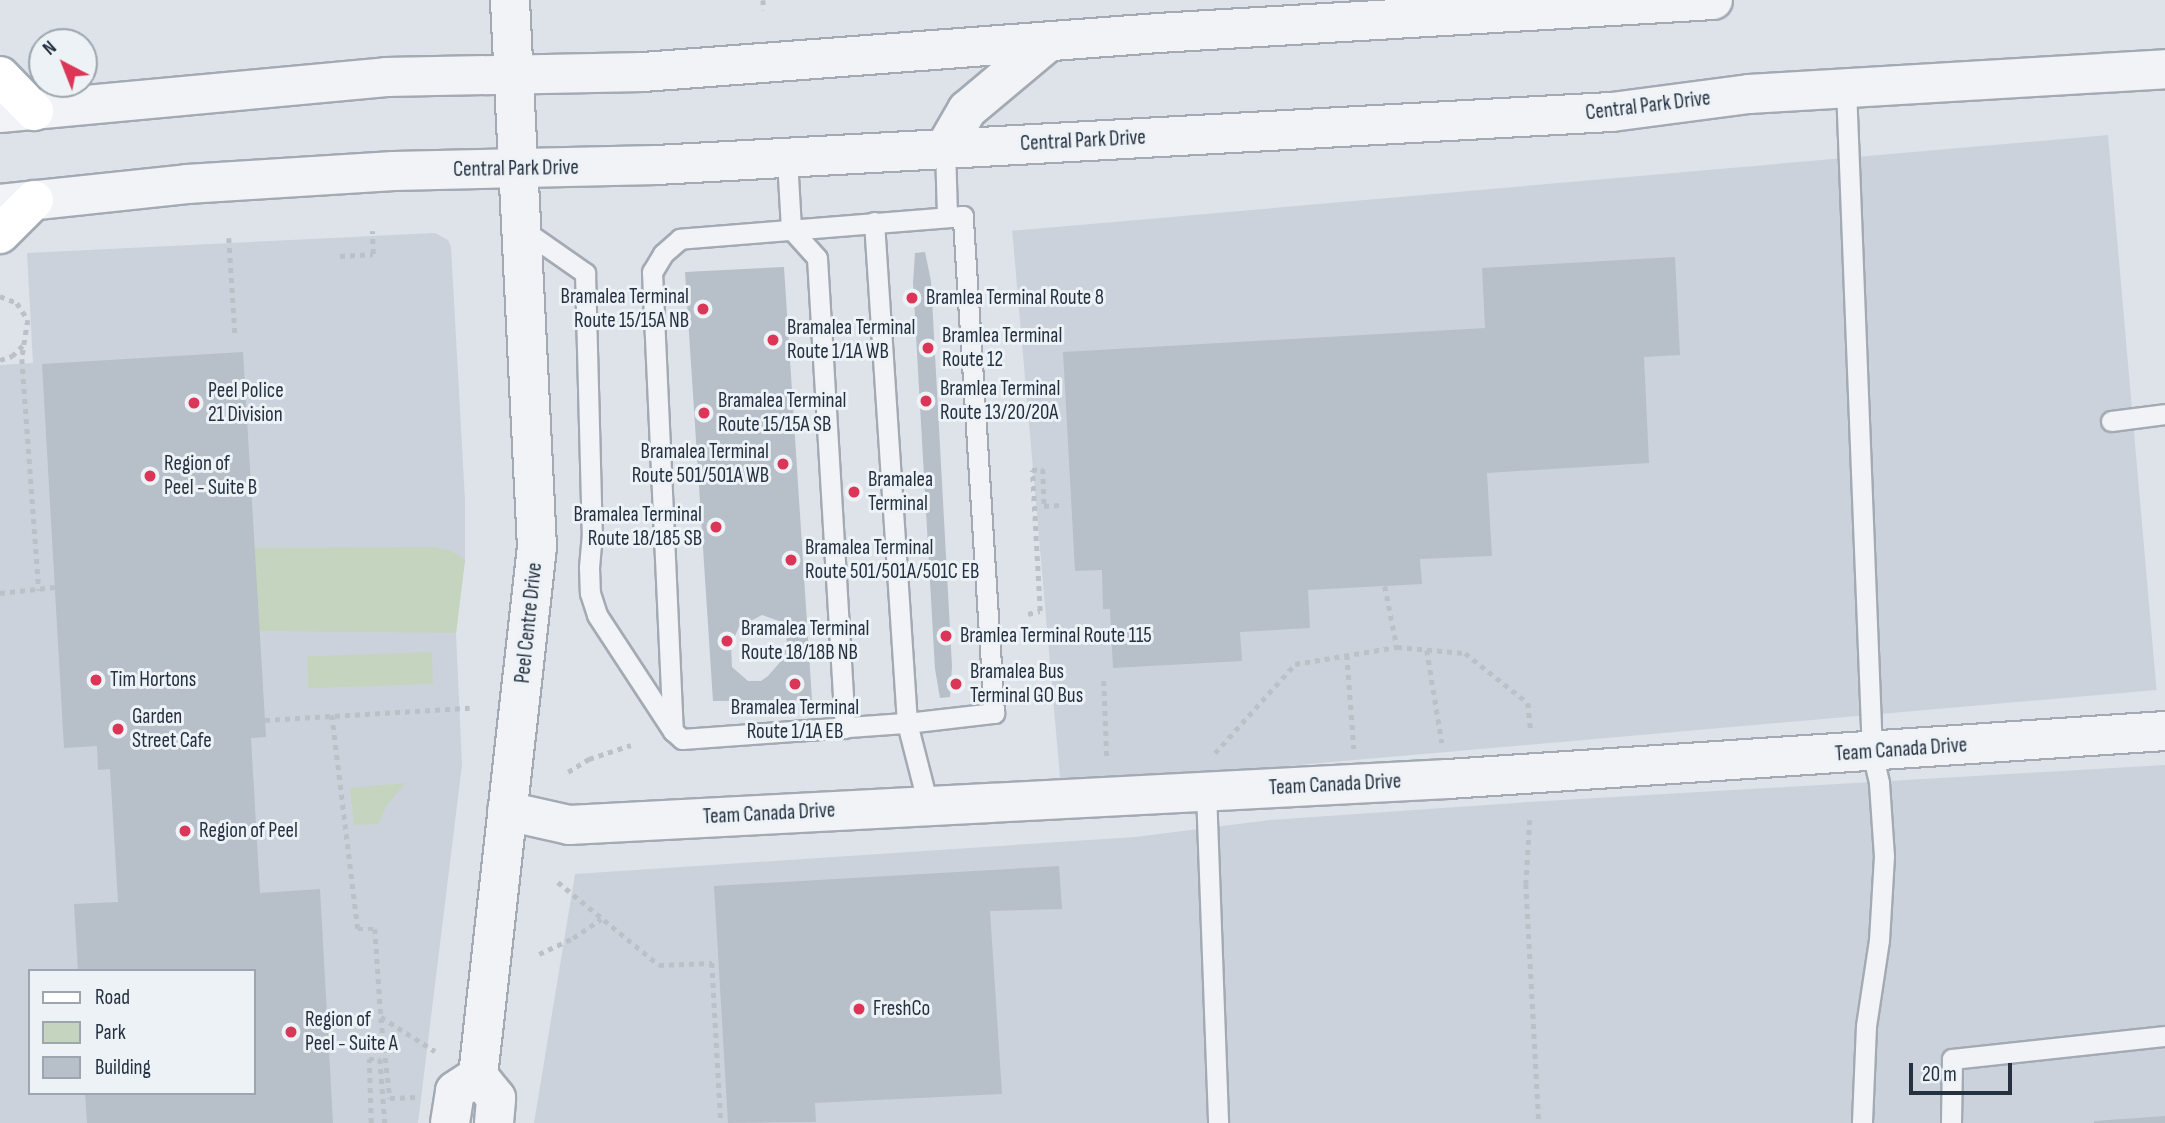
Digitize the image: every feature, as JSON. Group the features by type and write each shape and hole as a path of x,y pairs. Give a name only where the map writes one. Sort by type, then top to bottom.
{"main road":[{"path":"0,76 17,112"},
{"path":"0,234 17,202"}],"street":[{"name":"Peel Centre Drive","path":"478,1076 537,547 510,0"},
{"path":"17,112 386,77 643,72 1048,42 1713,0"},
{"path":"945,148 967,110 1048,42"},
{"name":"Central Park Drive","path":"17,202 187,184 394,171 787,159 1612,112 1749,94 2165,69"},
{"name":"Team Canada Drive","path":"507,811 569,825 1448,779 2165,731"},
{"path":"439,1110 455,1091 478,1076 496,1098 494,1123"}],"lane":[{"path":"1846,88 1872,752 1879,783 1884,856 1879,940 1866,1026 1862,1123"},
{"path":"945,148 947,217"},
{"path":"787,159 791,229 817,258 845,728"},
{"path":"522,229 585,273 592,533 590,593 597,615 673,731 682,739 907,723 994,713 963,216 680,239 663,254 652,272 673,731"},
{"path":"874,222 907,723 928,805"},
{"path":"2111,421 2165,414"},
{"path":"1193,792 1218,1123"},
{"path":"1951,1123 1952,1059 2165,1036"}],"path":[{"path":"763,0 764,10"},
{"path":"340,256 373,254 372,231"},
{"path":"229,238 235,334"},
{"path":"0,296 17,303 28,320 22,359 39,590"},
{"path":"0,360 12,356 26,340"},
{"path":"1028,614 1040,611 1032,470 1043,469 1044,506 1061,505"},
{"path":"1385,586 1397,647"},
{"path":"0,593 55,587"},
{"path":"1193,792 1295,664 1397,647 1465,653 1528,704 1531,732"},
{"path":"1427,650 1448,779"},
{"path":"1347,655 1357,783"},
{"path":"1104,681 1109,797"},
{"path":"265,720 470,708"},
{"path":"332,715 358,929 375,929 390,1098 439,1110"},
{"path":"568,772 589,759 631,745"},
{"path":"1530,820 1526,884 1539,1123"},
{"path":"558,881 659,965 712,963 721,1123"},
{"path":"539,954 573,938 601,919"},
{"path":"381,1017 435,1051"},
{"path":"371,1123 369,1059 380,1059 385,1123"}],"shaded area":[{"path":"2108,135 2157,690 1061,786 1012,231"},
{"path":"435,233 448,240 451,247 465,500 465,560 456,633 462,765 418,1123 0,1123 0,365 33,363 27,253"},
{"path":"2165,765 2165,1123 534,1123 575,874 1135,837 1270,820 1528,802"}],"green space":[{"path":"434,547 450,550 465,560 456,633 259,631 254,548"},
{"path":"432,652 433,684 308,688 307,656"},
{"path":"405,783 386,807 378,824 354,825 350,788"}],"building":[{"path":"925,252 931,281 952,666 950,697 940,698 935,669 913,283 915,253"},
{"path":"1675,257 1680,355 1644,357 1649,463 1487,473 1492,556 1420,559 1422,584 1308,590 1310,628 1240,632 1242,661 1113,668 1110,609 1103,609 1102,570 1075,571 1063,352 1485,328 1482,268"},
{"path":"784,267 812,700 713,701 685,272","holes":["762,615 782,622 786,629 787,645 781,661 761,681 748,681 732,667 731,645 739,627"]},
{"name":"Region of Peel - Suite B","path":"243,352 266,737 251,738 260,893 320,889 333,1123 87,1123 85,1095 256,1095 256,969 78,969 74,904 118,902 110,769 98,770 97,746 64,748 42,364"},
{"name":"FreshCo","path":"1059,866 1062,909 990,911 1002,1094 815,1103 816,1122 728,1123 714,886"},
{"path":"2165,1116 2165,1123 2094,1123 2094,1121"}],"place":[{"name":"Bramlea Terminal Route 8","path":"912,298"},
{"name":"Bramalea Terminal Route 15/15A NB","path":"703,309"},
{"name":"Bramalea Terminal Route 1/1A WB","path":"773,340"},
{"name":"Bramlea Terminal Route 12","path":"928,348"},
{"name":"Bramlea Terminal Route 13/20/20A","path":"926,401"},
{"name":"Peel Police 21 Division","path":"194,403"},
{"name":"Bramalea Terminal Route 15/15A SB","path":"704,413"},
{"name":"Bramalea Terminal Route 501/501A WB","path":"783,464"},
{"name":"Region of Peel - Suite B","path":"150,476"},
{"name":"Bramalea Terminal","path":"854,492"},
{"name":"Bramalea Terminal Route 18/185 SB","path":"716,527"},
{"name":"Bramalea Terminal Route 501/501A/501C EB","path":"791,560"},
{"name":"Bramlea Terminal Route 115","path":"946,636"},
{"name":"Bramalea Terminal Route 18/18B NB","path":"727,641"},
{"name":"Tim Hortons","path":"96,680"},
{"name":"Bramalea Terminal Route 1/1A EB","path":"795,684"},
{"name":"Bramalea Bus Terminal GO Bus","path":"956,684"},
{"name":"Garden Street Cafe","path":"118,729"},
{"name":"Region of Peel","path":"185,831"},
{"name":"FreshCo","path":"859,1009"},
{"name":"Region of Peel - Suite A","path":"291,1032"}]}
